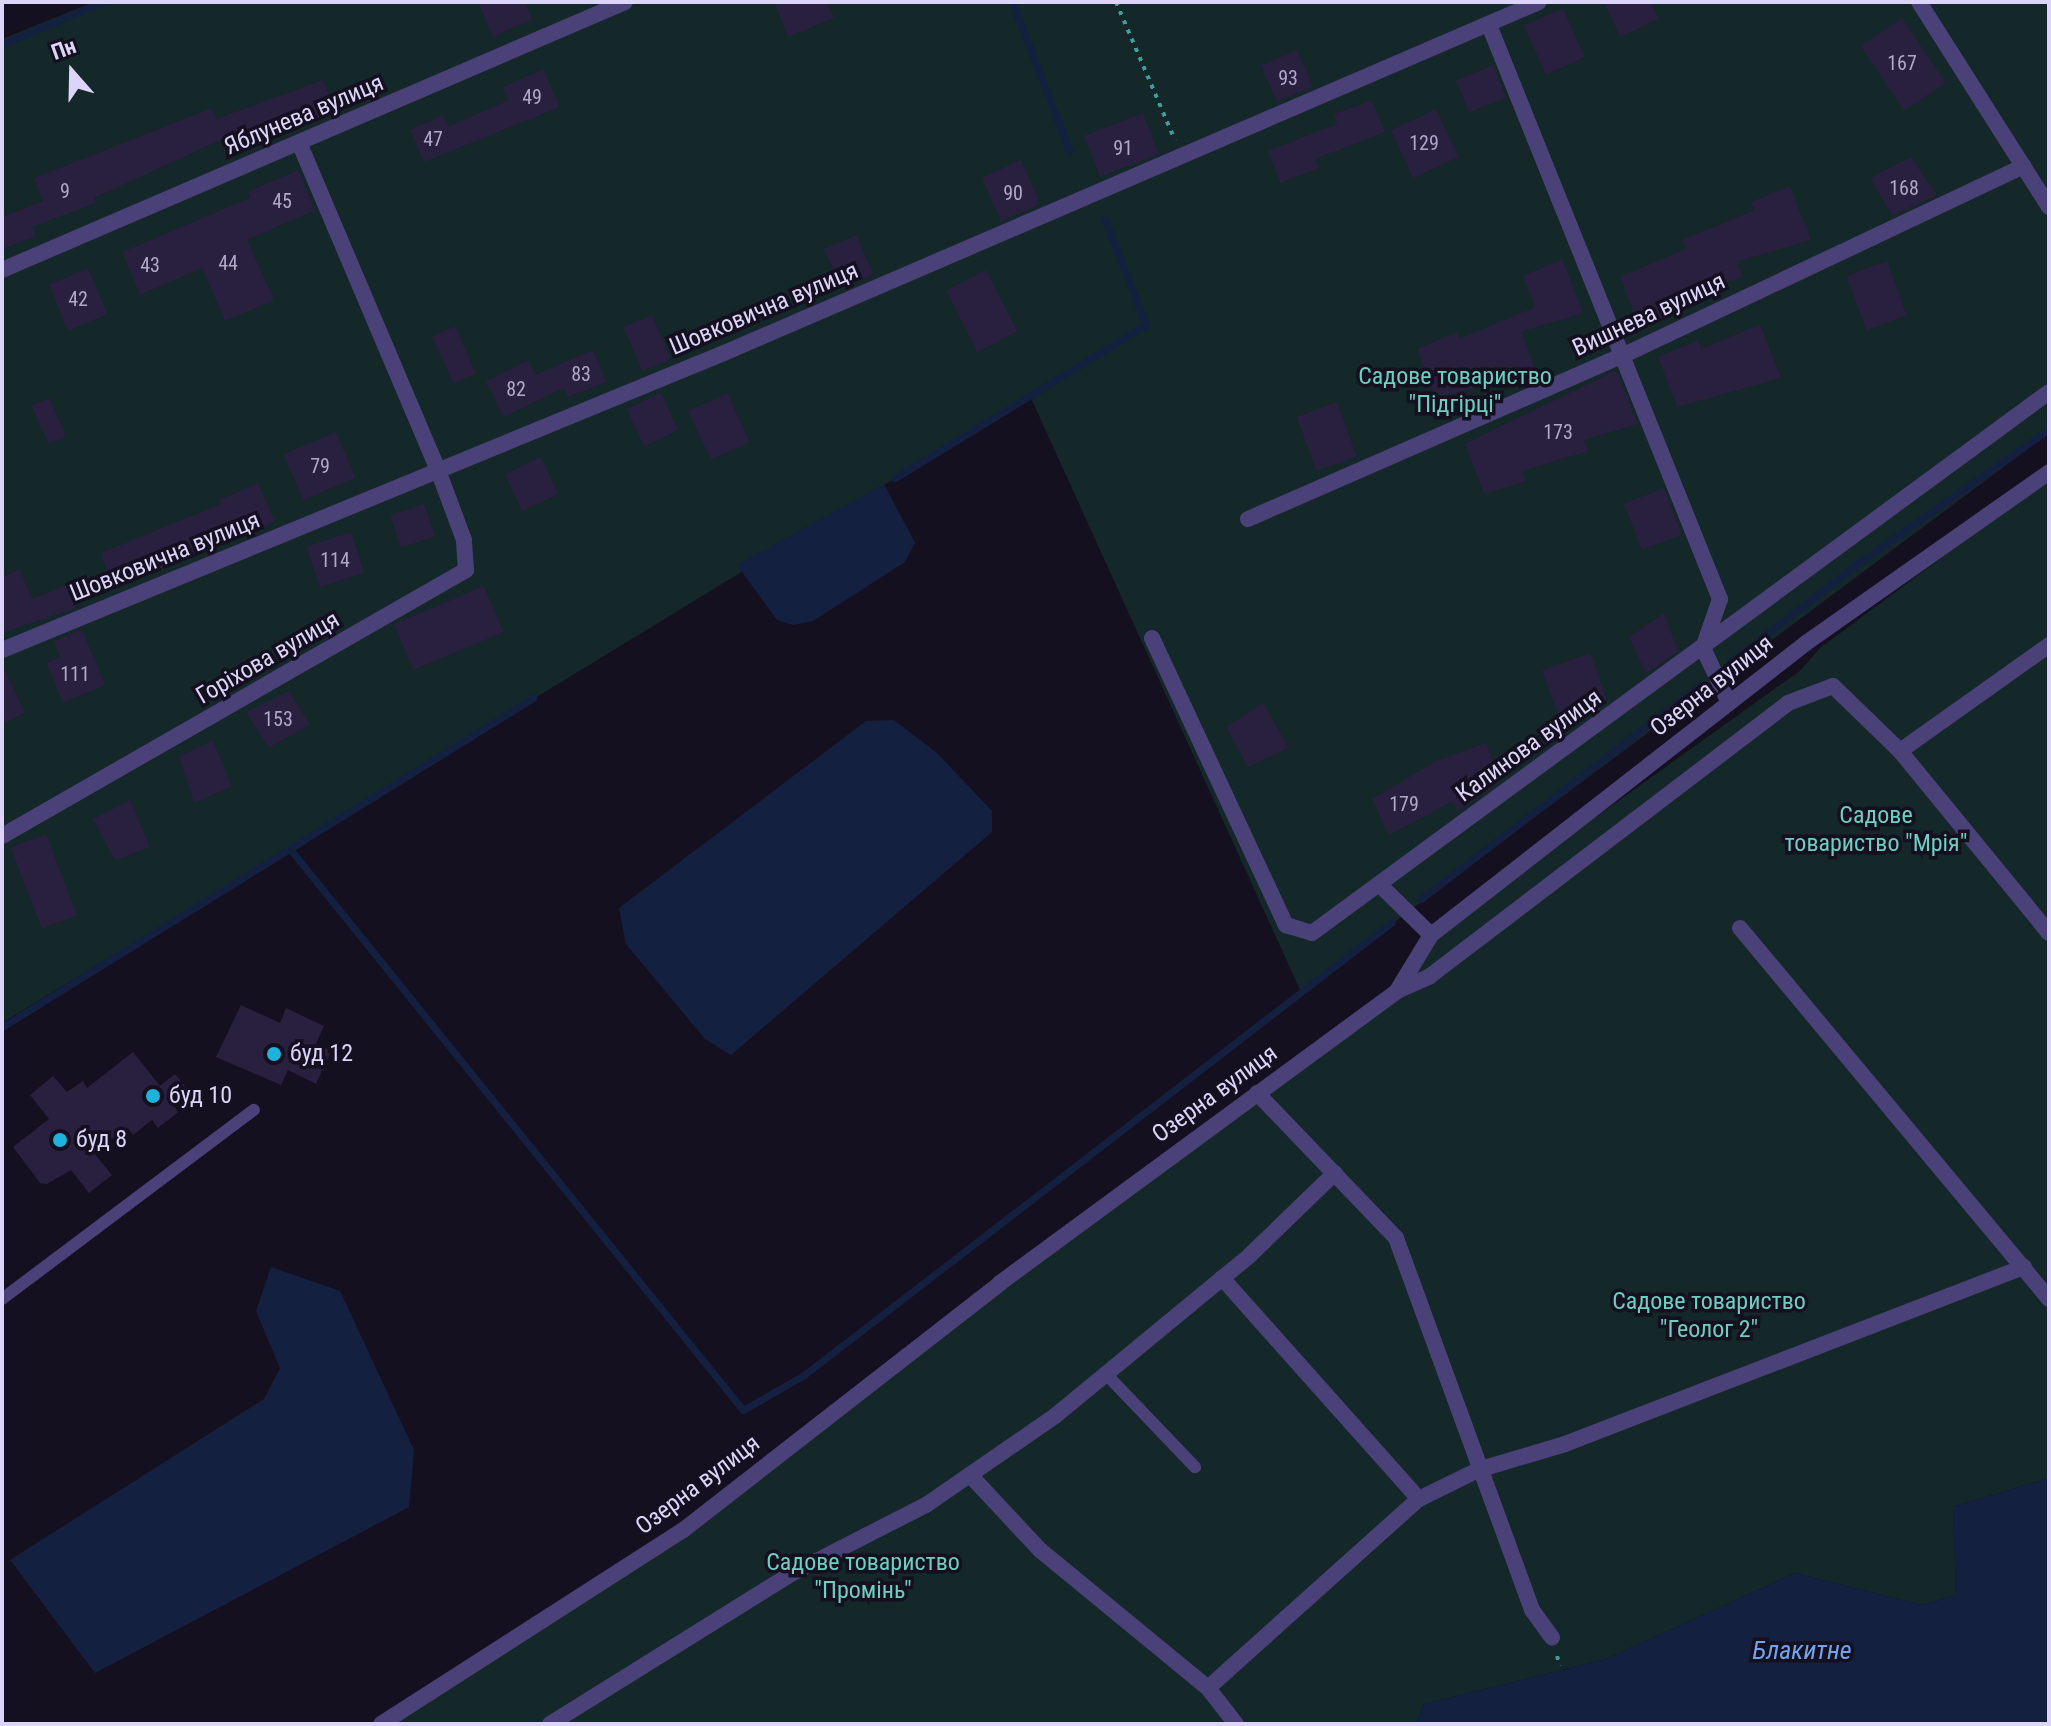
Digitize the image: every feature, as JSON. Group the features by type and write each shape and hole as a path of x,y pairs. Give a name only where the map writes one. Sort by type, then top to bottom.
{"street":[{"name":"Яблунева вулиця","path":"2,270 625,2"},
{"name":"Шовковична вулиця","path":"2,650 1182,157 1539,2"},
{"path":"1919,2 2049,207"},
{"path":"1489,25 1720,599 1703,648 1729,703"},
{"path":"299,143 438,470"},
{"name":"Вишнева вулиця","path":"1248,519 1624,355 2024,166"},
{"name":"Калинова вулиця","path":"1152,638 1286,925 1312,933 1381,886 2049,392"},
{"name":"Горіхова вулиця","path":"2,836 466,570 464,540 438,470"},
{"name":"Озерна вулиця","path":"381,1724 682,1531 1000,1283 1397,991 1431,935 1729,703 2049,472"},
{"path":"1900,751 2049,645"},
{"path":"1397,991 1430,976 1788,703 1833,686 1900,751 2049,933"},
{"path":"1381,886 1431,935"},
{"path":"1740,928 2049,1299"},
{"path":"1257,1093 1396,1238 1478,1470 1532,1610 1552,1638"},
{"path":"550,1724 789,1575 926,1505 970,1475 1106,1374 1222,1278 1335,1173"},
{"path":"1208,1688 1419,1499 1478,1470 1565,1444 2024,1267"},
{"path":"1222,1278 1419,1499"},
{"path":"970,1475 1040,1550 1208,1688 1236,1724"}],"lane":[{"path":"2,1299 254,1110"},
{"path":"1106,1374 1195,1467"}],"path":[{"path":"1116,2 1182,157"}],"green space":[{"name":"Садове товариство \"Підгірці\"","path":"94,2 2049,2 2049,433 1301,992 1030,396 2,1023 2,39"},
{"path":"2049,478 2049,1478 1953,1507 1956,1595 1922,1605 1795,1573 1606,1659 1424,1704 1416,1724 381,1724 682,1531 1397,991 1431,935 1801,670 1820,648"}],"water":[{"path":"884,484 915,543 905,562 813,621 793,625 777,620 737,565"},
{"path":"894,720 937,753 992,811 992,832 731,1055 705,1039 626,944 619,908 866,721"},
{"path":"271,1267 340,1291 414,1450 409,1507 95,1673 10,1560 264,1399 280,1368 256,1311"},
{"name":"Блакитне","path":"2049,1478 2049,1724 1416,1724 1424,1704 1606,1659 1795,1573 1922,1605 1956,1595 1953,1507"}],"building":[{"path":"478,2 525,2 532,19 493,37"},
{"path":"774,2 827,2 834,18 788,37"},
{"path":"1604,2 1651,2 1659,19 1620,37"},
{"path":"1563,8 1585,57 1546,75 1524,25"},
{"path":"1902,18 1946,83 1904,111 1861,46"},
{"path":"1297,50 1313,87 1277,102 1261,65"},
{"path":"1493,65 1506,97 1469,112 1456,80"},
{"path":"543,69 560,107 424,162 410,130 443,115 448,127 509,100 503,87"},
{"path":"323,80 336,114 240,148 234,134 94,198 96,203 32,227 36,236 2,249 2,217 43,201 34,178 212,108 216,119"},
{"path":"1372,100 1385,132 1315,159 1319,168 1280,183 1268,151 1337,124 1334,114"},
{"path":"1436,109 1458,157 1413,178 1391,130"},
{"path":"1143,113 1159,154 1100,177 1084,136"},
{"path":"1911,157 1937,195 1892,216 1870,178"},
{"path":"1021,160 1041,204 1001,221 982,177"},
{"path":"298,170 315,210 247,240 274,300 225,321 202,268 140,295 122,252 250,198 248,192"},
{"path":"1790,186 1811,240 1737,262 1743,277 1674,298 1680,314 1639,327 1620,277 1686,249 1682,240 1754,210 1751,202"},
{"path":"856,235 873,274 842,289 824,249"},
{"path":"1562,259 1583,313 1521,332 1535,370 1436,399 1417,349 1457,332 1459,339 1535,307 1523,276"},
{"path":"1887,261 1907,316 1866,330 1847,276"},
{"path":"88,268 108,314 68,331 48,285"},
{"path":"986,270 1017,331 977,352 946,290"},
{"path":"652,315 671,359 642,371 623,327"},
{"path":"1760,324 1781,378 1677,407 1658,357 1698,340 1701,349"},
{"path":"455,326 476,374 453,384 432,336"},
{"path":"593,350 606,382 568,397 564,388 504,417 486,381 528,360 535,375"},
{"path":"1616,370 1638,424 1584,440 1588,451 1522,471 1526,481 1484,494 1465,444"},
{"path":"661,393 678,430 644,446 627,409"},
{"path":"727,393 750,442 711,460 688,411"},
{"path":"49,398 66,436 49,444 32,406"},
{"path":"1337,402 1357,457 1316,471 1297,417"},
{"path":"336,432 356,478 303,500 284,454"},
{"path":"541,457 558,494 522,511 505,474"},
{"path":"258,483 275,522 113,588 101,553 221,504 219,500"},
{"path":"1664,488 1682,535 1642,550 1624,503"},
{"path":"424,504 435,536 401,548 390,516"},
{"path":"351,532 364,573 320,587 306,547"},
{"path":"20,569 32,599 67,585 76,608 2,633 2,577"},
{"path":"484,586 504,632 413,670 394,624"},
{"path":"1664,613 1678,651 1646,674 1629,637"},
{"path":"82,629 105,685 63,703 46,663 60,657 54,641"},
{"path":"1590,653 1607,700 1559,717 1542,670"},
{"path":"2,663 25,713 2,724"},
{"path":"289,691 310,725 269,748 246,712"},
{"path":"1263,703 1289,748 1248,767 1226,727"},
{"path":"213,740 232,787 194,803 179,757"},
{"path":"1486,743 1500,781 1467,806 1457,810 1453,801 1389,835 1372,799 1438,760"},
{"path":"130,800 150,847 115,861 93,819"},
{"path":"46,834 77,915 42,929 11,848"},
{"name":"буд 12","path":"241,1005 280,1023 286,1008 324,1026 316,1044 331,1051 316,1084 288,1070 281,1085 216,1057"},
{"path":"133,1052 160,1086 175,1074 190,1092 173,1105 178,1112 158,1128 152,1120 133,1135 127,1127 94,1153 112,1175 89,1193 71,1170 47,1184 40,1183 13,1147 49,1119 30,1095 53,1076 67,1092 83,1081 87,1088"}],"waterway":[{"path":"2,44 103,2"},
{"path":"1012,2 1069,150"},
{"path":"895,478 1146,325 1105,220"},
{"path":"1730,662 1860,562 2049,429"},
{"path":"1421,899 1700,685"},
{"path":"2,1027 533,698"},
{"path":"290,849 743,1410 804,1375 1392,922"}],"place":[{"name":"буд 12","path":"274,1054"},
{"name":"буд 10","path":"153,1096"},
{"name":"буд 8","path":"60,1140"}],"park label":[{"name":"Садове товариство \"Мрія\"","path":"1876,830"},
{"name":"Садове товариство \"Геолог 2\"","path":"1709,1316"},
{"name":"Садове товариство \"Промінь\"","path":"863,1577"}]}
